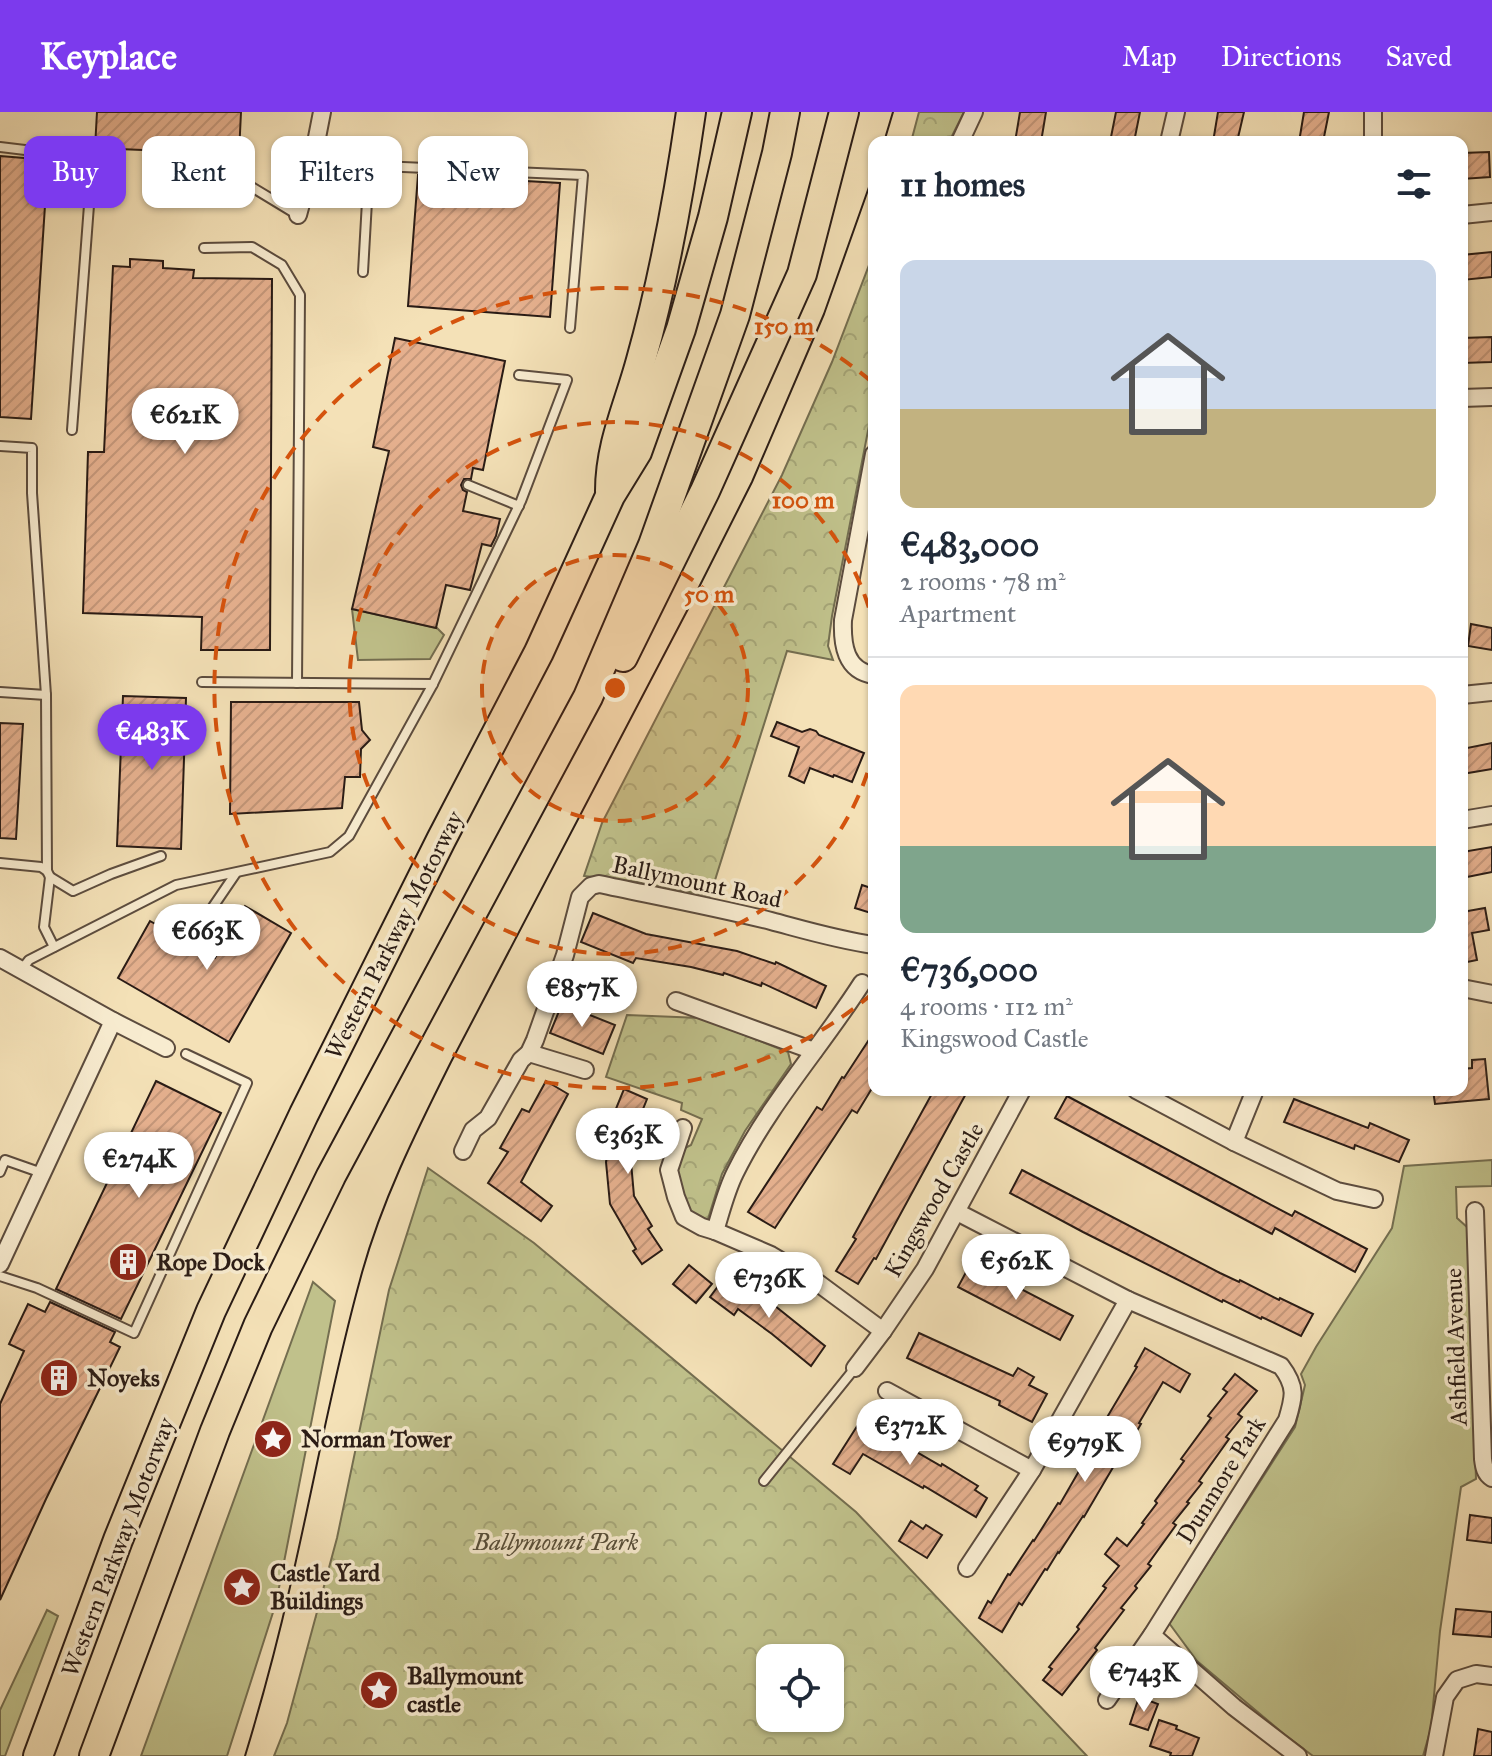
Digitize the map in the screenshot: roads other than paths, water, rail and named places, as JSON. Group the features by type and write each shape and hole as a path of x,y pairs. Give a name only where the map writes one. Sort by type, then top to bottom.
{"highway":[{"path":"610,496 610,468 659,287 679,195 691,112"},
{"name":"Western Parkway Motorway","path":"38,1756 118,1540 211,1311 338,1046 539,652 610,496 637,452 681,329 713,217 737,112"},
{"name":"Western Parkway Motorway","path":"94,1756 215,1431 258,1326 331,1176 588,697 653,545 735,315 785,112"},
{"path":"802,274 844,112"},
{"path":"588,697 626,654 705,491 802,274 849,138 854,112"}],"street":[{"path":"317,136 322,112"},
{"path":"963,136 974,112"},
{"path":"1170,136 1176,112"},
{"path":"1373,112 1373,136"},
{"path":"298,215 300,208"},
{"path":"1468,214 1492,212"},
{"path":"1468,398 1492,397"},
{"path":"868,486 842,640 853,664 868,674"},
{"path":"1468,694 1492,692"},
{"path":"1468,819 1492,815"},
{"name":"Ballymount Road","path":"463,1151 473,1130 488,1118 521,1060 529,1053 565,955 580,897 591,886 599,884 698,904 844,941 868,944"},
{"path":"0,958 166,1048"},
{"path":"715,1231 734,1175 756,1134 862,983"},
{"path":"1468,989 1492,994"},
{"path":"676,1001 814,1051"},
{"path":"0,1264 113,1021"},
{"path":"529,1053 585,1070"},
{"name":"Kingswood Castle","path":"855,1368 925,1269 1019,1096"},
{"path":"1147,1096 1337,1191 1374,1199"},
{"path":"1234,1142 1253,1096"},
{"path":"683,1128 669,1170 684,1217 771,1255 818,1283 883,1331"},
{"name":"Ashfield Avenue","path":"1475,1211 1483,1459 1484,1469 1492,1478"},
{"name":"Dunmore Park","path":"957,1212 1128,1300 1281,1366 1290,1378 1293,1400 1287,1420 1152,1635 1107,1700"},
{"path":"967,1568 1032,1470 1128,1300"},
{"path":"887,1391 1032,1470"},
{"path":"1152,1635 1234,1707 1298,1756"},
{"path":"1434,1756 1445,1697 1457,1680 1476,1674 1492,1676"}],"lane":[{"path":"0,147 58,154 90,192 72,430"},
{"path":"402,167 583,175 570,328"},
{"path":"255,189 298,215"},
{"path":"363,272 367,208"},
{"path":"204,248 252,247 282,265 300,295 297,683"},
{"path":"22,969 29,960 176,885 330,852 349,836 433,684 519,506 567,380 519,375"},
{"path":"0,446 32,448 32,493 46,695 48,874 44,927 54,947"},
{"path":"468,485 519,506"},
{"path":"202,682 433,684"},
{"path":"0,692 46,695"},
{"path":"0,863 41,867 73,891 161,856"},
{"path":"204,920 236,872"},
{"path":"0,1276 37,1288 134,1333 247,1083 186,1054"},
{"path":"0,1172 5,1160 42,1173"},
{"path":"764,1481 855,1368"}],"tram line":[{"path":"886,136 893,112"},
{"path":"245,1756 285,1608 350,1318 368,1252 388,1196 451,1062 752,482 824,314 868,190"}],"place":[{"name":"Rope Dock","path":"128,1262"},
{"name":"Noyeks","path":"59,1378"},
{"name":"Norman Tower","path":"273,1439"},
{"name":"Castle Yard Buildings","path":"242,1587"},
{"name":"Ballymount castle","path":"379,1690"}],"park label":[{"name":"Ballymount Park","path":"556,1542"}]}
